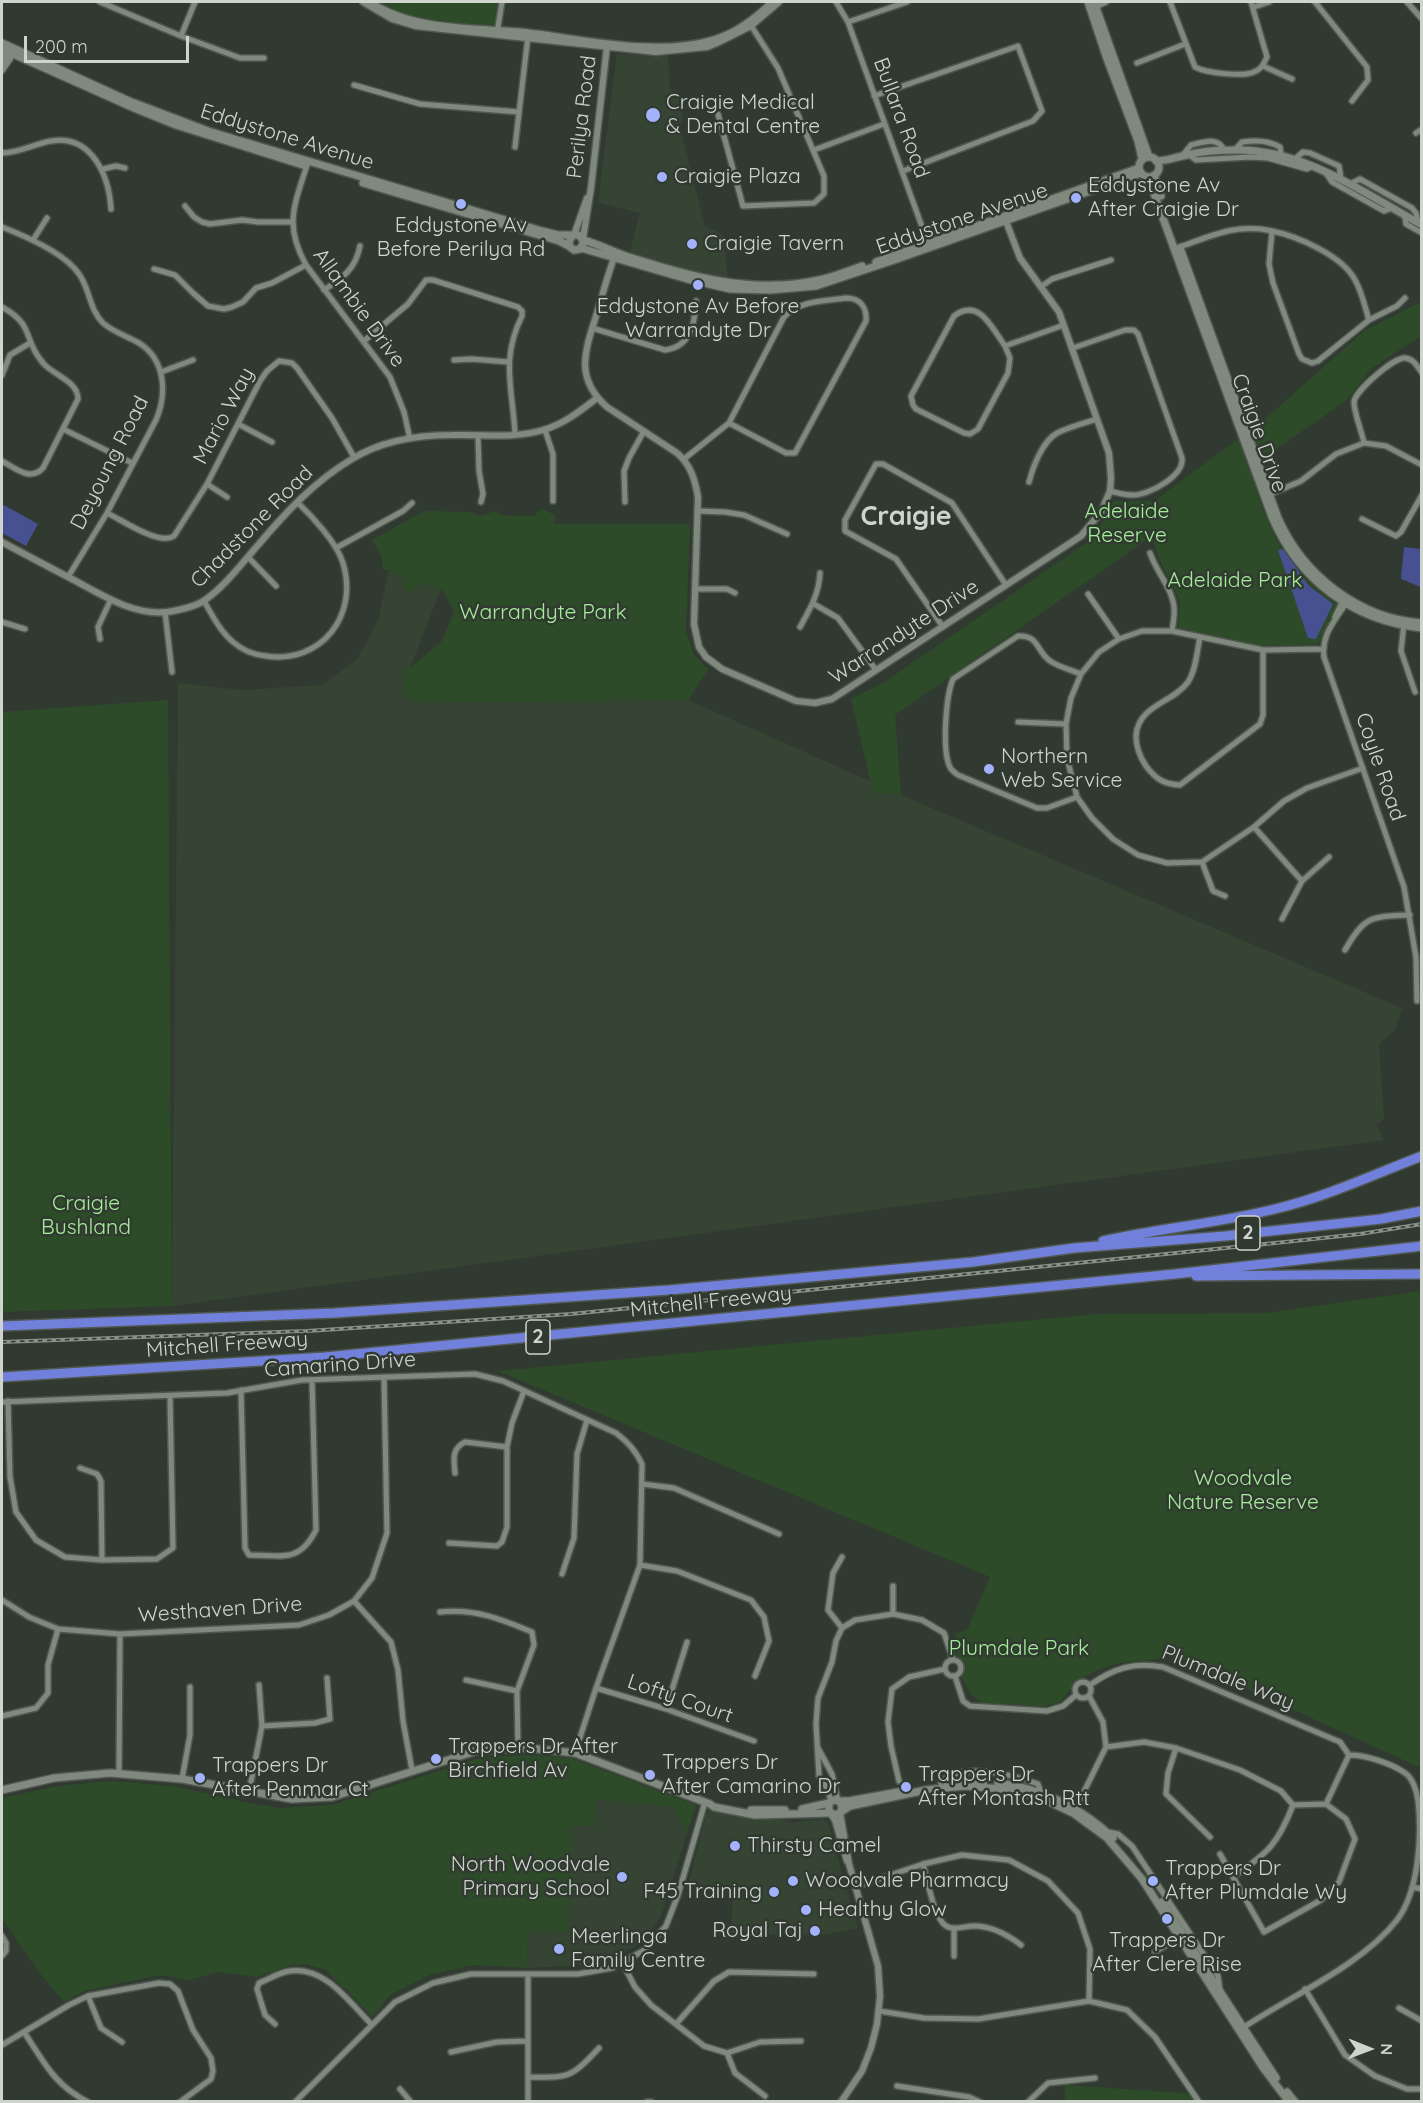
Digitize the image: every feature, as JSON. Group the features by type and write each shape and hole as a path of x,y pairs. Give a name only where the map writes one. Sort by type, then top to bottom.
{"highway":[{"path":"1074,1248 1122,1237 1240,1218 1282,1207 1324,1194 1422,1156"},
{"name":"Mitchell Freeway","path":"2,1326 335,1313 657,1291 973,1262 1074,1248 1225,1236 1381,1219 1422,1211"},
{"name":"Mitchell Freeway","path":"2,1377 325,1357 1175,1274 1422,1246"},
{"path":"1175,1274 1212,1277 1422,1274"}],"main road":[{"path":"1091,4 1106,56 1138,141 1149,159"},
{"name":"Eddystone Avenue","path":"2,43 9,50 178,120 308,164 559,241 574,250 582,242"},
{"path":"1149,159 1166,160 1224,150 1281,155 1325,171 1420,224"},
{"path":"1149,159 1140,170 1153,175 1166,160"},
{"name":"Craigie Drive","path":"1149,159 1158,166 1153,175 1178,248 1267,496 1282,528 1291,543 1317,574 1345,601 1422,628"},
{"name":"Eddystone Avenue","path":"308,164 542,231 579,235 582,242 615,255 719,282 767,286 825,279 929,245 1140,170"},
{"path":"570,246 569,239 573,236"},
{"name":"Craigie Drive","path":"1404,623 1422,623"},
{"path":"2,1790 54,1778 118,1774 182,1779 292,1799 332,1797 476,1751 528,1748 575,1753 714,1807 755,1815 830,1813 836,1815 850,1806 927,1790 981,1786 1026,1793 1074,1811 1119,1849 1142,1879 1267,2065 1295,2102"},
{"path":"708,1803 767,1810 800,1810 941,1783 964,1781 1011,1784 1041,1793 1108,1832 1135,1862 1220,1990 1264,2069 1289,2102"},
{"path":"834,1802 842,1806 840,1812"},
{"path":"830,1813 828,1808 834,1802"}],"street":[{"path":"100,2 240,58 264,58"},
{"path":"181,36 195,2"},
{"path":"363,2 392,19 415,26 497,32"},
{"path":"370,2 414,21 607,45 680,46 716,39 750,24 779,2"},
{"path":"497,32 502,2"},
{"path":"750,24 772,2"},
{"name":"Bullara Road","path":"837,2 848,22 929,245"},
{"path":"848,22 907,2"},
{"path":"1091,4 1106,2"},
{"path":"1170,2 1196,67 1220,73 1253,73 1263,66 1266,57 1252,4 1269,2"},
{"path":"1315,2 1367,68 1368,80 1352,101"},
{"path":"1407,2 1422,19"},
{"path":"718,114 743,206 814,203 824,194 824,176 814,150 778,69 750,24"},
{"path":"515,147 528,36"},
{"path":"1137,63 1185,44"},
{"name":"Perilya Road","path":"582,242 607,45"},
{"path":"874,96 1018,46 1042,111 1033,121 903,171"},
{"path":"2,67 9,50"},
{"path":"1263,66 1292,79"},
{"path":"354,85 420,104 519,112"},
{"path":"814,150 885,124"},
{"path":"2,153 16,152 55,141 65,141 84,148 103,169 111,209"},
{"path":"1295,159 1303,152 1325,159 1339,166 1341,179"},
{"path":"1185,155 1196,160 1269,158 1307,169 1314,166"},
{"name":"Allambie Drive","path":"308,164 295,202 291,222 293,237 306,265 390,377 404,412 410,439"},
{"path":"103,169 116,166 125,168"},
{"path":"1325,171 1332,182 1384,211 1392,208"},
{"path":"1350,184 1360,179 1376,186 1412,208 1420,224"},
{"name":"Perilya Road","path":"573,236 584,202 589,195"},
{"path":"185,206 194,217 210,224 242,219 258,222 291,222"},
{"path":"1405,216 1406,224 1422,233"},
{"path":"33,240 47,218"},
{"name":"Warrandyte Drive","path":"684,459 695,481 698,512 694,624 699,647 706,657 722,669 796,701 815,703 832,699 1082,536 1101,512 1110,491 1109,453 1059,312 1020,258 1005,218"},
{"name":"Deyoung Road","path":"2,227 33,240 71,265 79,273 95,312 103,322 142,345 153,356 161,372 162,405 107,513 68,576"},
{"path":"1178,248 1228,230 1256,227 1290,235 1308,243 1341,264 1355,279 1369,320"},
{"path":"1272,231 1269,264 1273,283 1302,359 1312,363 1318,361 1369,320 1397,306 1405,298"},
{"path":"324,290 346,275 354,266 360,246"},
{"path":"615,255 586,346 585,371 588,381 597,399 684,459 729,423 784,317 790,311 803,304 846,298 852,298 862,304 866,321 795,453 786,453 729,423"},
{"path":"1042,286 1052,279 1111,260"},
{"path":"154,269 176,275 193,294 208,306 224,309 243,302 256,288 272,283 306,265"},
{"path":"364,340 408,304 426,280 433,280 518,307 522,311 510,347 508,362 515,435"},
{"path":"592,328 665,350 676,348 682,345 693,325 696,301"},
{"path":"2,307 26,326 30,343 42,362 77,390 78,399 38,473 27,474 2,461"},
{"path":"972,309 979,312 1005,346 1010,358 1008,373 975,432 964,433 916,409 913,405 911,396 954,316 959,312 972,309"},
{"path":"1005,346 1064,325"},
{"path":"1073,348 1125,330 1134,330 1138,334 1182,458 1182,467 1177,474 1151,491 1131,495 1110,491"},
{"path":"2,375 10,355 30,343"},
{"path":"1364,443 1354,402 1357,393 1396,360 1407,359 1415,362 1422,373"},
{"path":"161,372 193,360"},
{"name":"Mario Way","path":"107,513 159,539 169,539 174,536 207,484 267,371 274,364 285,360 292,363 314,390 333,418 354,457"},
{"path":"454,360 508,362"},
{"name":"Chadstone Road","path":"2,542 111,599 136,609 165,612 186,609 204,601 223,585 297,502 322,479 354,457 410,439 443,435 515,435 545,430 575,416 597,399"},
{"path":"1029,483 1034,467 1052,437 1097,419"},
{"path":"238,424 272,442"},
{"path":"63,429 132,463"},
{"path":"545,430 553,454 553,501"},
{"path":"625,502 624,471 644,431"},
{"path":"478,436 479,471 483,494 481,501"},
{"path":"1267,496 1301,481 1336,454 1364,443 1386,446 1422,465"},
{"path":"943,627 896,560 843,528 873,466 883,464 952,503 1006,585"},
{"path":"207,484 227,497"},
{"path":"1362,519 1396,536 1401,532 1422,495"},
{"path":"204,601 220,629 233,643 247,651 278,658 298,655 313,648 328,636 338,624 345,606 347,590 343,561 336,548 309,513 297,502"},
{"path":"336,548 403,511 412,503"},
{"path":"698,512 744,515 787,534"},
{"path":"1150,553 1155,567 1172,596 1175,609 1172,631"},
{"path":"248,557 276,586"},
{"path":"800,627 814,604 820,583 820,573"},
{"path":"695,589 727,589 735,593"},
{"path":"1088,594 1119,639"},
{"path":"100,639 98,627 111,599"},
{"path":"1345,601 1327,632 1323,649 1263,650 1172,631 1142,631 1119,639 1099,652 1081,674 1071,698 1066,724 1067,758 1077,797 1092,818 1113,839 1138,855 1167,863 1202,862 1254,827 1284,801 1307,788 1363,768"},
{"path":"814,604 838,618 876,670"},
{"path":"165,612 172,672"},
{"path":"2,622 25,629"},
{"path":"1404,623 1401,651 1415,692"},
{"path":"1077,797 1047,808 1036,808 958,775 952,770 948,760 946,708 953,679 1018,636 1032,639 1049,660 1081,674"},
{"path":"1200,637 1190,680 1181,690 1140,718 1137,730 1136,744 1144,763 1157,779 1168,784 1180,785 1260,724 1263,715 1263,650"},
{"name":"Coyle Road","path":"1323,649 1329,673 1404,887 1419,957 1417,1001"},
{"path":"1018,722 1066,724"},
{"path":"1254,827 1302,881"},
{"path":"1282,919 1302,881 1329,857"},
{"path":"1202,862 1213,891 1225,896"},
{"path":"1345,950 1355,932 1366,920 1382,916 1410,915"},
{"name":"Camarino Drive","path":"2,1402 170,1396 241,1390 312,1380 479,1375 499,1379 616,1433 628,1441 642,1464 640,1565 575,1753"},
{"name":"Westhaven Drive","path":"2,1600 29,1617 58,1629 120,1634 299,1625 329,1615 354,1601 372,1578 387,1533 384,1377"},
{"path":"241,1390 245,1548 249,1555 278,1557 296,1553 309,1546 316,1530 312,1380"},
{"path":"449,1543 497,1546 502,1542 507,1527 507,1447 512,1423 524,1391"},
{"path":"9,1401 10,1477 16,1512 36,1539 66,1557 102,1560 157,1559 173,1548 170,1396"},
{"path":"562,1574 574,1538 577,1454 587,1420"},
{"path":"455,1473 455,1449 465,1442 507,1447"},
{"path":"80,1468 97,1474 101,1482 102,1560"},
{"path":"642,1484 674,1488 779,1534"},
{"path":"842,1557 833,1573 828,1610 842,1628"},
{"path":"640,1565 677,1571 751,1600 764,1617 769,1641 755,1676"},
{"path":"893,1586 893,1614"},
{"path":"354,1601 391,1642 398,1670 403,1721 412,1770"},
{"path":"440,1612 459,1610 499,1618 531,1632 534,1645 518,1691 518,1748"},
{"path":"834,1802 819,1776 818,1698 842,1628 855,1620 893,1614 922,1620 944,1633 953,1660 957,1661 960,1666 959,1673 955,1676"},
{"path":"2,1716 36,1708 48,1693 48,1665 58,1629"},
{"path":"118,1774 120,1634"},
{"path":"666,1709 687,1642"},
{"path":"953,1660 946,1664 945,1669 948,1675 955,1676"},
{"name":"Plumdale Way","path":"1090,1686 1114,1670 1146,1664 1163,1666 1340,1742 1349,1755"},
{"path":"899,1781 888,1722 892,1689 909,1677 945,1669"},
{"path":"955,1676 963,1701 970,1706 1047,1711 1063,1706 1076,1695 1076,1686 1080,1683 1086,1682 1090,1686 1092,1691 1089,1696 1082,1698 1076,1695"},
{"path":"262,1726 315,1723 330,1719 327,1678"},
{"path":"466,1680 518,1691"},
{"path":"249,1792 262,1726 259,1685"},
{"path":"182,1779 189,1735 190,1687"},
{"name":"Lofty Court","path":"596,1688 666,1709 754,1741"},
{"path":"1074,1811 1106,1747 1102,1722 1089,1696"},
{"path":"1106,1747 1144,1742 1176,1748 1240,1770 1281,1791 1293,1805"},
{"path":"817,1746 832,1774 834,1802"},
{"path":"1176,1748 1168,1773 1166,1794 1210,1837"},
{"path":"1242,2029 1366,1952 1398,1918 1412,1887 1420,1845 1421,1820 1417,1791 1406,1773 1363,1755 1349,1755 1326,1804"},
{"path":"295,2102 395,2002 433,1983 471,1974 578,1974 612,1968 643,1951 666,1926 708,1803"},
{"path":"1220,1854 1264,1932 1321,1900 1339,1882 1355,1839 1346,1819 1326,1804 1293,1805"},
{"path":"1234,1876 1264,1856 1283,1830 1293,1805"},
{"path":"840,1812 849,1864 879,1966 879,2012 875,2034 866,2061 841,2102"},
{"path":"830,1813 835,1820 844,1855 849,1864"},
{"path":"855,1887 923,1864 962,1855 1009,1860 1048,1881 1078,1913 1090,1949 1089,2001"},
{"path":"923,1864 936,1911 944,1925 954,1929 976,1926 1007,1934 1021,1945"},
{"path":"1412,1887 1422,1889"},
{"path":"954,1929 954,1956"},
{"path":"2,1936 6,1943 6,1951 2,1956"},
{"path":"1155,1952 1179,1937"},
{"path":"622,1962 635,1988 651,2005 704,2046 727,2053 760,2042 801,2041"},
{"path":"275,2024 265,2015 257,1989 259,1983 288,1971 303,1971 322,1977 372,2025"},
{"path":"676,2024 714,1981 729,1972 814,1974"},
{"path":"528,1974 528,2102"},
{"path":"2,2045 88,1996 159,1983 170,1984 178,1991 193,2030 211,2058 213,2071 211,2079 180,2102"},
{"path":"1305,1989 1345,2055 1376,2076 1407,2089 1422,2089"},
{"path":"88,1996 101,2028 122,2042"},
{"path":"879,2012 924,2018 978,2019 1089,2001 1127,2010 1155,2037 1198,2102"},
{"path":"1399,2008 1422,2021"},
{"path":"24,2032 53,2077 75,2095 88,2102"},
{"path":"452,2052 496,2042 528,2041"},
{"path":"528,2077 567,2076 580,2068 598,2048"},
{"path":"727,2053 735,2073 765,2096"},
{"path":"1028,2102 1048,2083 1095,2078"},
{"path":"897,2086 969,2097 980,2102"},
{"path":"400,2089 411,2102"}],"shaded area":[{"name":"Craigie Plaza","path":"617,54 668,56 670,89 683,104 681,131 705,226 723,235 728,280 707,278 630,252 640,213 598,202"},
{"path":"389,570 441,589 403,681 418,703 688,700 901,795 1402,1008 1395,1030 1379,1043 1384,1119 1376,1125 1384,1140 172,1306 178,683 242,690 323,685 358,658 378,620"},
{"name":"North Woodvale Primary School","path":"595,1799 674,1807 687,1834 660,1919 635,1946 612,1959 590,1965 527,1968 528,1931 569,1932 570,1827"},
{"path":"713,1810 782,1819 790,1823 823,1819 828,1823 858,1928 824,1935 731,1934 733,1894 689,1882 706,1814"}],"green space":[{"path":"378,2 500,2 495,29 435,22 392,9"},
{"path":"1421,302 1421,336 1371,369 1347,400 1249,468 1269,525 1278,543 1310,582 1338,605 1318,644 1258,646 1178,629 1180,601 1160,561 1152,536 895,715 901,795 873,792 851,699 883,683 1095,537 1113,501 1154,501 1263,421 1365,330"},
{"name":"Warrandyte Park","path":"543,508 555,514 555,524 690,524 686,632 693,653 708,670 688,700 418,703 406,694 403,681 410,668 441,642 454,610 441,589 421,583 410,592 402,587 402,575 383,570 382,557 372,540 424,511 471,512 481,516 496,511 502,515 533,516"},
{"name":"Craigie Bushland","path":"168,700 172,1306 2,1312 2,712"},
{"name":"Woodvale Nature Reserve","path":"1421,1291 1421,1768 1169,1653 1166,1658 1120,1663 1095,1671 1071,1689 1060,1702 1043,1706 983,1703 968,1691 964,1682 955,1634 967,1630 990,1577 498,1371 1097,1314 1266,1313"},
{"path":"529,1755 571,1758 696,1805 687,1834 674,1807 596,1799 594,1826 570,1827 569,1932 528,1931 527,1968 475,1965 432,1974 390,1995 373,2017 326,1970 305,1964 290,1965 257,1977 219,1972 188,1980 160,1975 84,1991 64,2002 39,1972 2,1919 2,1798 57,1786 112,1781 171,1786 280,1808 332,1805 480,1758"},
{"path":"1065,2085 1183,2093 1193,2095 1198,2101 1065,2101"}],"water":[{"path":"2,504 38,524 26,546 2,533"},
{"path":"1404,547 1421,549 1421,587 1401,579"},
{"path":"1283,549 1309,586 1333,604 1316,639 1308,638 1278,550"}],"railway":[{"path":"2,1342 307,1331 571,1314 1285,1242 1360,1234 1422,1224"}],"place":[{"name":"Craigie Medical & Dental Centre","path":"653,115"},
{"name":"Craigie Plaza","path":"662,177"},
{"name":"Eddystone Av After Craigie Dr","path":"1076,198"},
{"name":"Eddystone Av Before Perilya Rd","path":"461,204"},
{"name":"Craigie Tavern","path":"692,244"},
{"name":"Eddystone Av Before Warrandyte Dr","path":"698,285"},
{"name":"Northern Web Service","path":"989,769"},
{"name":"Trappers Dr After Birchfield Av","path":"436,1759"},
{"name":"Trappers Dr After Camarino Dr","path":"650,1775"},
{"name":"Trappers Dr After Penmar Ct","path":"200,1778"},
{"name":"Trappers Dr After Montash Rtt","path":"906,1787"},
{"name":"Thirsty Camel","path":"735,1846"},
{"name":"North Woodvale Primary School","path":"622,1877"},
{"name":"Woodvale Pharmacy","path":"793,1881"},
{"name":"Trappers Dr After Plumdale Wy","path":"1153,1881"},
{"name":"F45 Training","path":"774,1892"},
{"name":"Healthy Glow","path":"806,1910"},
{"name":"Trappers Dr After Clere Rise","path":"1167,1919"},
{"name":"Royal Taj","path":"815,1931"},
{"name":"Meerlinga Family Centre","path":"559,1949"}],"district":[{"name":"Craigie","path":"906,517"}],"park label":[{"name":"Adelaide Reserve","path":"1127,524"},
{"name":"Adelaide Park","path":"1235,581"},
{"name":"Plumdale Park","path":"1019,1649"}]}
